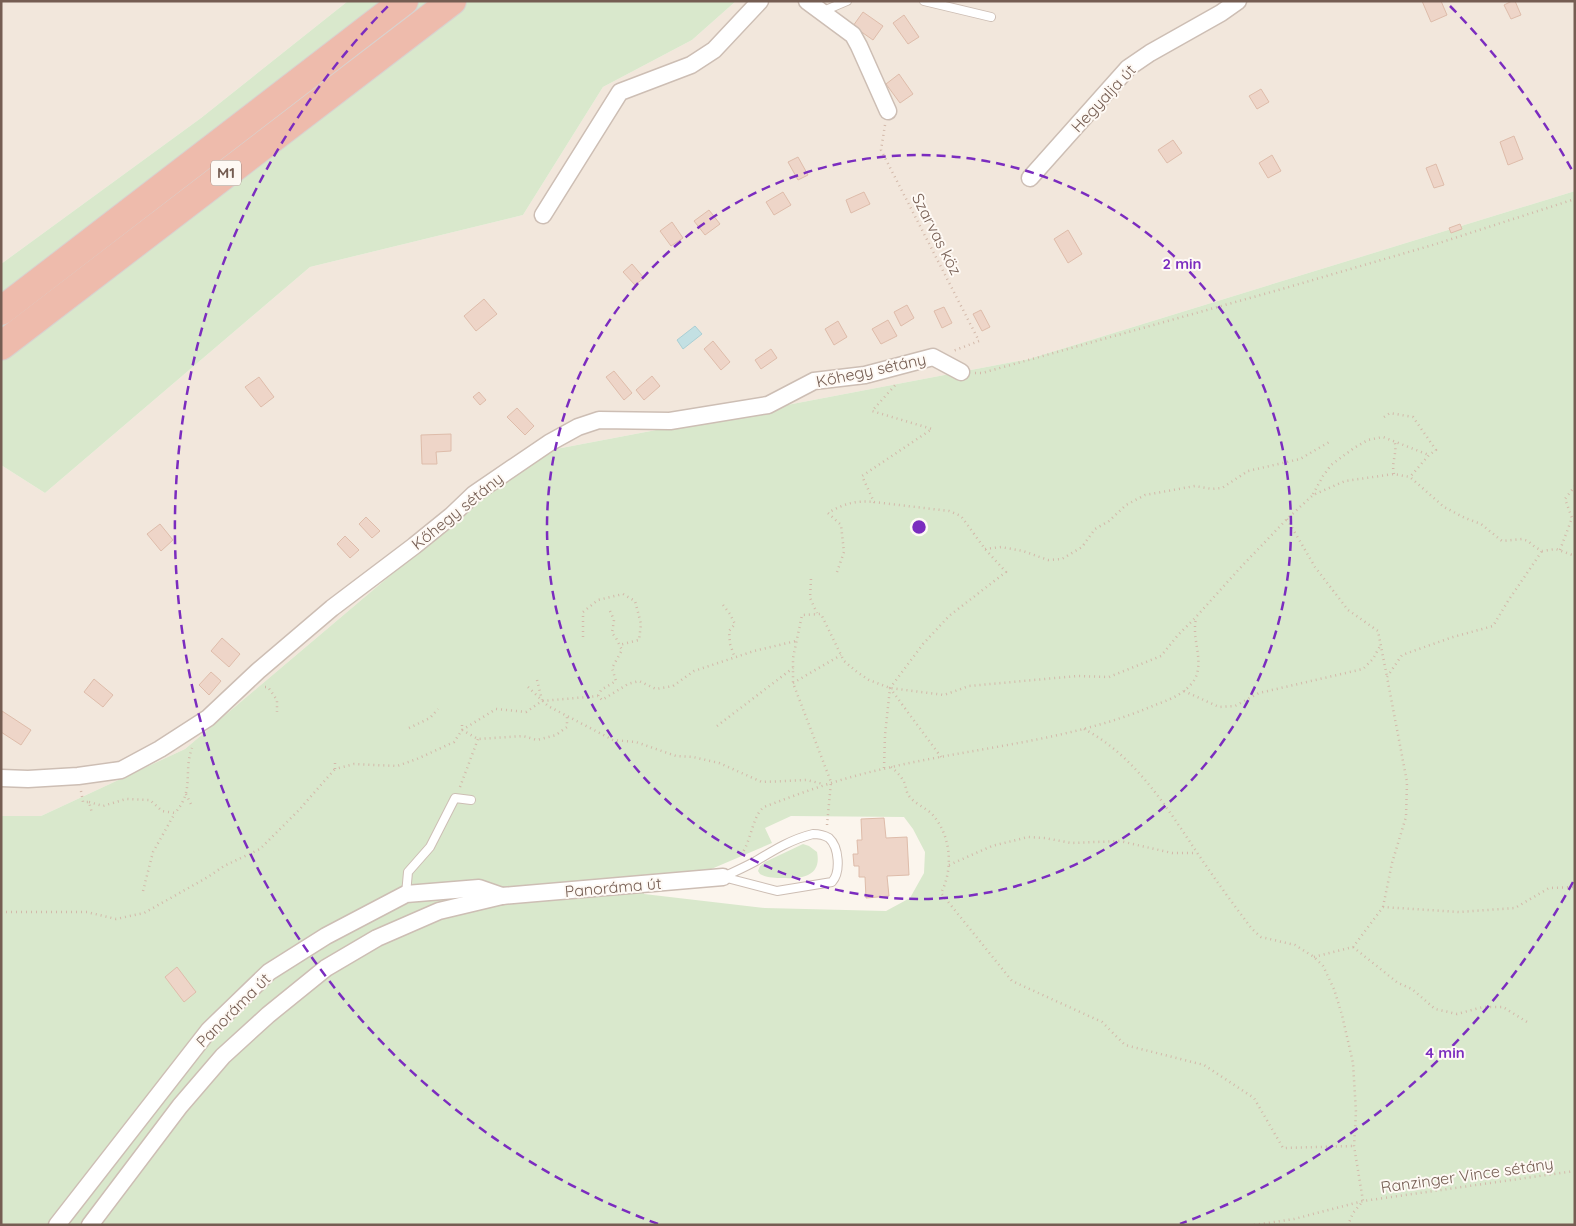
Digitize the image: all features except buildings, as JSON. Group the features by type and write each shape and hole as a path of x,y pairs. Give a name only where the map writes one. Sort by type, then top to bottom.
{"highway":[{"name":"M1","path":"1,311 404,1"},
{"name":"M1","path":"1,346 452,1"}],"street":[{"path":"543,215 620,92 690,65 714,50 760,1"},
{"path":"808,1 849,32 856,40 888,111"},
{"name":"Hegyalja út","path":"1030,178 1128,68 1238,1"},
{"name":"Kőhegy sétány","path":"1,778 28,779 121,770 198,725 332,608 382,572 444,522 474,494 549,443 578,427 599,420 670,421 768,405 814,381 865,374 932,357 961,372"},
{"name":"Panoráma út","path":"90,1225 180,1106 223,1056 268,1015 326,968 377,938 438,910 502,896 723,877"},
{"name":"Panoráma út","path":"57,1225 209,1030 269,972 326,936 406,894 479,888 502,896"}],"lane":[{"path":"821,12 847,1"},
{"path":"924,1 992,17"},
{"path":"406,894 408,872 430,847 455,798 471,800"},
{"path":"813,834 826,837 835,847 837,859 836,874 832,882 777,891 723,877 798,838 813,834"}],"path":[{"name":"Szarvas köz","path":"888,111 881,150 979,341 954,351"},
{"path":"961,372 982,373 1254,297 1436,244 1575,199"},
{"path":"874,502 862,476 932,429 872,411 919,360"},
{"path":"1384,417 1390,413 1413,417 1436,450 1429,455 1410,477"},
{"path":"1313,495 1331,465 1368,440 1381,437 1429,455"},
{"path":"985,549 1001,548 1023,551 1048,560 1062,559 1082,547 1095,529 1109,521 1126,505 1145,495 1195,486 1212,489 1222,488 1248,471 1300,459 1331,441"},
{"path":"1394,474 1395,443"},
{"path":"826,837 831,782 793,683 792,668 802,614 821,614 846,664 869,680 890,688 944,695 969,686 1077,676 1109,677 1161,656 1240,568 1313,495 1345,481 1394,474 1410,477 1444,507 1481,524 1502,541 1522,539 1542,551 1560,550 1575,556"},
{"path":"1560,550 1572,518 1565,499 1575,486"},
{"path":"837,572 844,552 841,525 828,513 842,505 862,501 955,513 961,516 985,549 1006,572 949,616 923,644 890,688 884,768"},
{"path":"1287,519 1315,567 1348,610 1378,631 1407,782 1406,817 1392,863 1383,907 1353,946 1314,957"},
{"path":"1387,677 1402,655 1453,637 1494,626 1508,601 1542,551"},
{"path":"812,579 810,598 817,614"},
{"path":"583,637 583,612 598,600 623,594 635,601 641,624 639,640 619,645"},
{"path":"723,605 735,624 729,631 730,644 735,658"},
{"path":"598,696 601,690 616,681 612,668 622,650 612,633 614,620 610,611"},
{"path":"723,877 744,851 760,811 764,807 831,782 884,768 1084,729 1128,716 1170,699 1192,684 1199,667 1194,631 1196,618"},
{"path":"1,912 87,912 116,919 144,913 224,866 260,849 299,810 335,769 354,764 397,766 417,759 454,742 462,730 496,709 526,712 542,701 598,696 602,700 628,684 640,681 656,689 673,686 694,671 796,641"},
{"path":"1184,691 1219,707 1235,706 1259,693 1363,669 1373,660 1381,644"},
{"path":"793,683 841,655"},
{"path":"716,726 792,668"},
{"path":"537,680 542,701"},
{"path":"248,681 255,685 268,687 277,700 277,712"},
{"path":"528,687 542,701 613,740 636,742 676,756 693,757 719,763 762,782 807,780 824,784"},
{"path":"890,688 941,757"},
{"path":"409,728 430,718 438,708"},
{"path":"462,730 478,739 523,736 537,740 556,735 567,727 567,715"},
{"path":"143,890 153,852 175,813 182,806 186,794 188,757 195,740 198,725"},
{"path":"462,725 462,730"},
{"path":"1084,729 1116,752 1145,780 1243,917 1259,935 1267,939 1295,945 1314,957 1323,966 1334,989 1353,1060 1356,1112 1354,1146 1363,1201 1353,1213 1348,1225"},
{"path":"455,798 478,739"},
{"path":"335,763 335,769"},
{"path":"892,767 904,782 909,796 937,821 946,840 949,865 944,886 940,893 1012,981 1102,1022 1125,1045 1204,1065 1254,1098 1284,1148 1354,1146"},
{"path":"93,774 84,782 80,792 83,802 102,806 126,800 150,800 162,811 175,813"},
{"path":"186,794 192,806"},
{"path":"89,802 92,813"},
{"path":"949,865 992,846 1036,836 1081,844 1120,841 1172,853 1197,853"},
{"path":"1383,907 1459,912 1515,908 1549,888 1575,886"},
{"path":"1353,946 1398,982 1412,988 1435,1009 1457,1014 1483,1007 1503,1007 1527,1022"},
{"name":"Ranzinger Vince sétány","path":"1254,1225 1294,1219 1363,1201 1575,1171"}],"shaded area":[{"path":"1,1 348,1 201,118 1,264"},
{"path":"736,1 1575,1 1575,191 1029,359 535,453 185,749 41,816 1,816 1,465 45,493 310,267 523,215 603,87 692,40"}],"green space":[{"path":"348,1 736,1 692,40 603,87 523,215 310,267 45,493 1,465 1,264 201,118"},
{"path":"1575,191 1575,1225 1,1225 1,816 41,816 185,749 535,453 1029,359","holes":["791,816 904,817 913,829 925,852 924,873 910,898 886,911 765,908 644,894 643,875 709,870 772,843 765,828"]},
{"path":"803,844 817,852 818,860 816,866 809,874 797,878 774,878 760,874 758,871 765,862"}],"water":[{"path":"695,326 702,334 683,349 677,340"}]}
